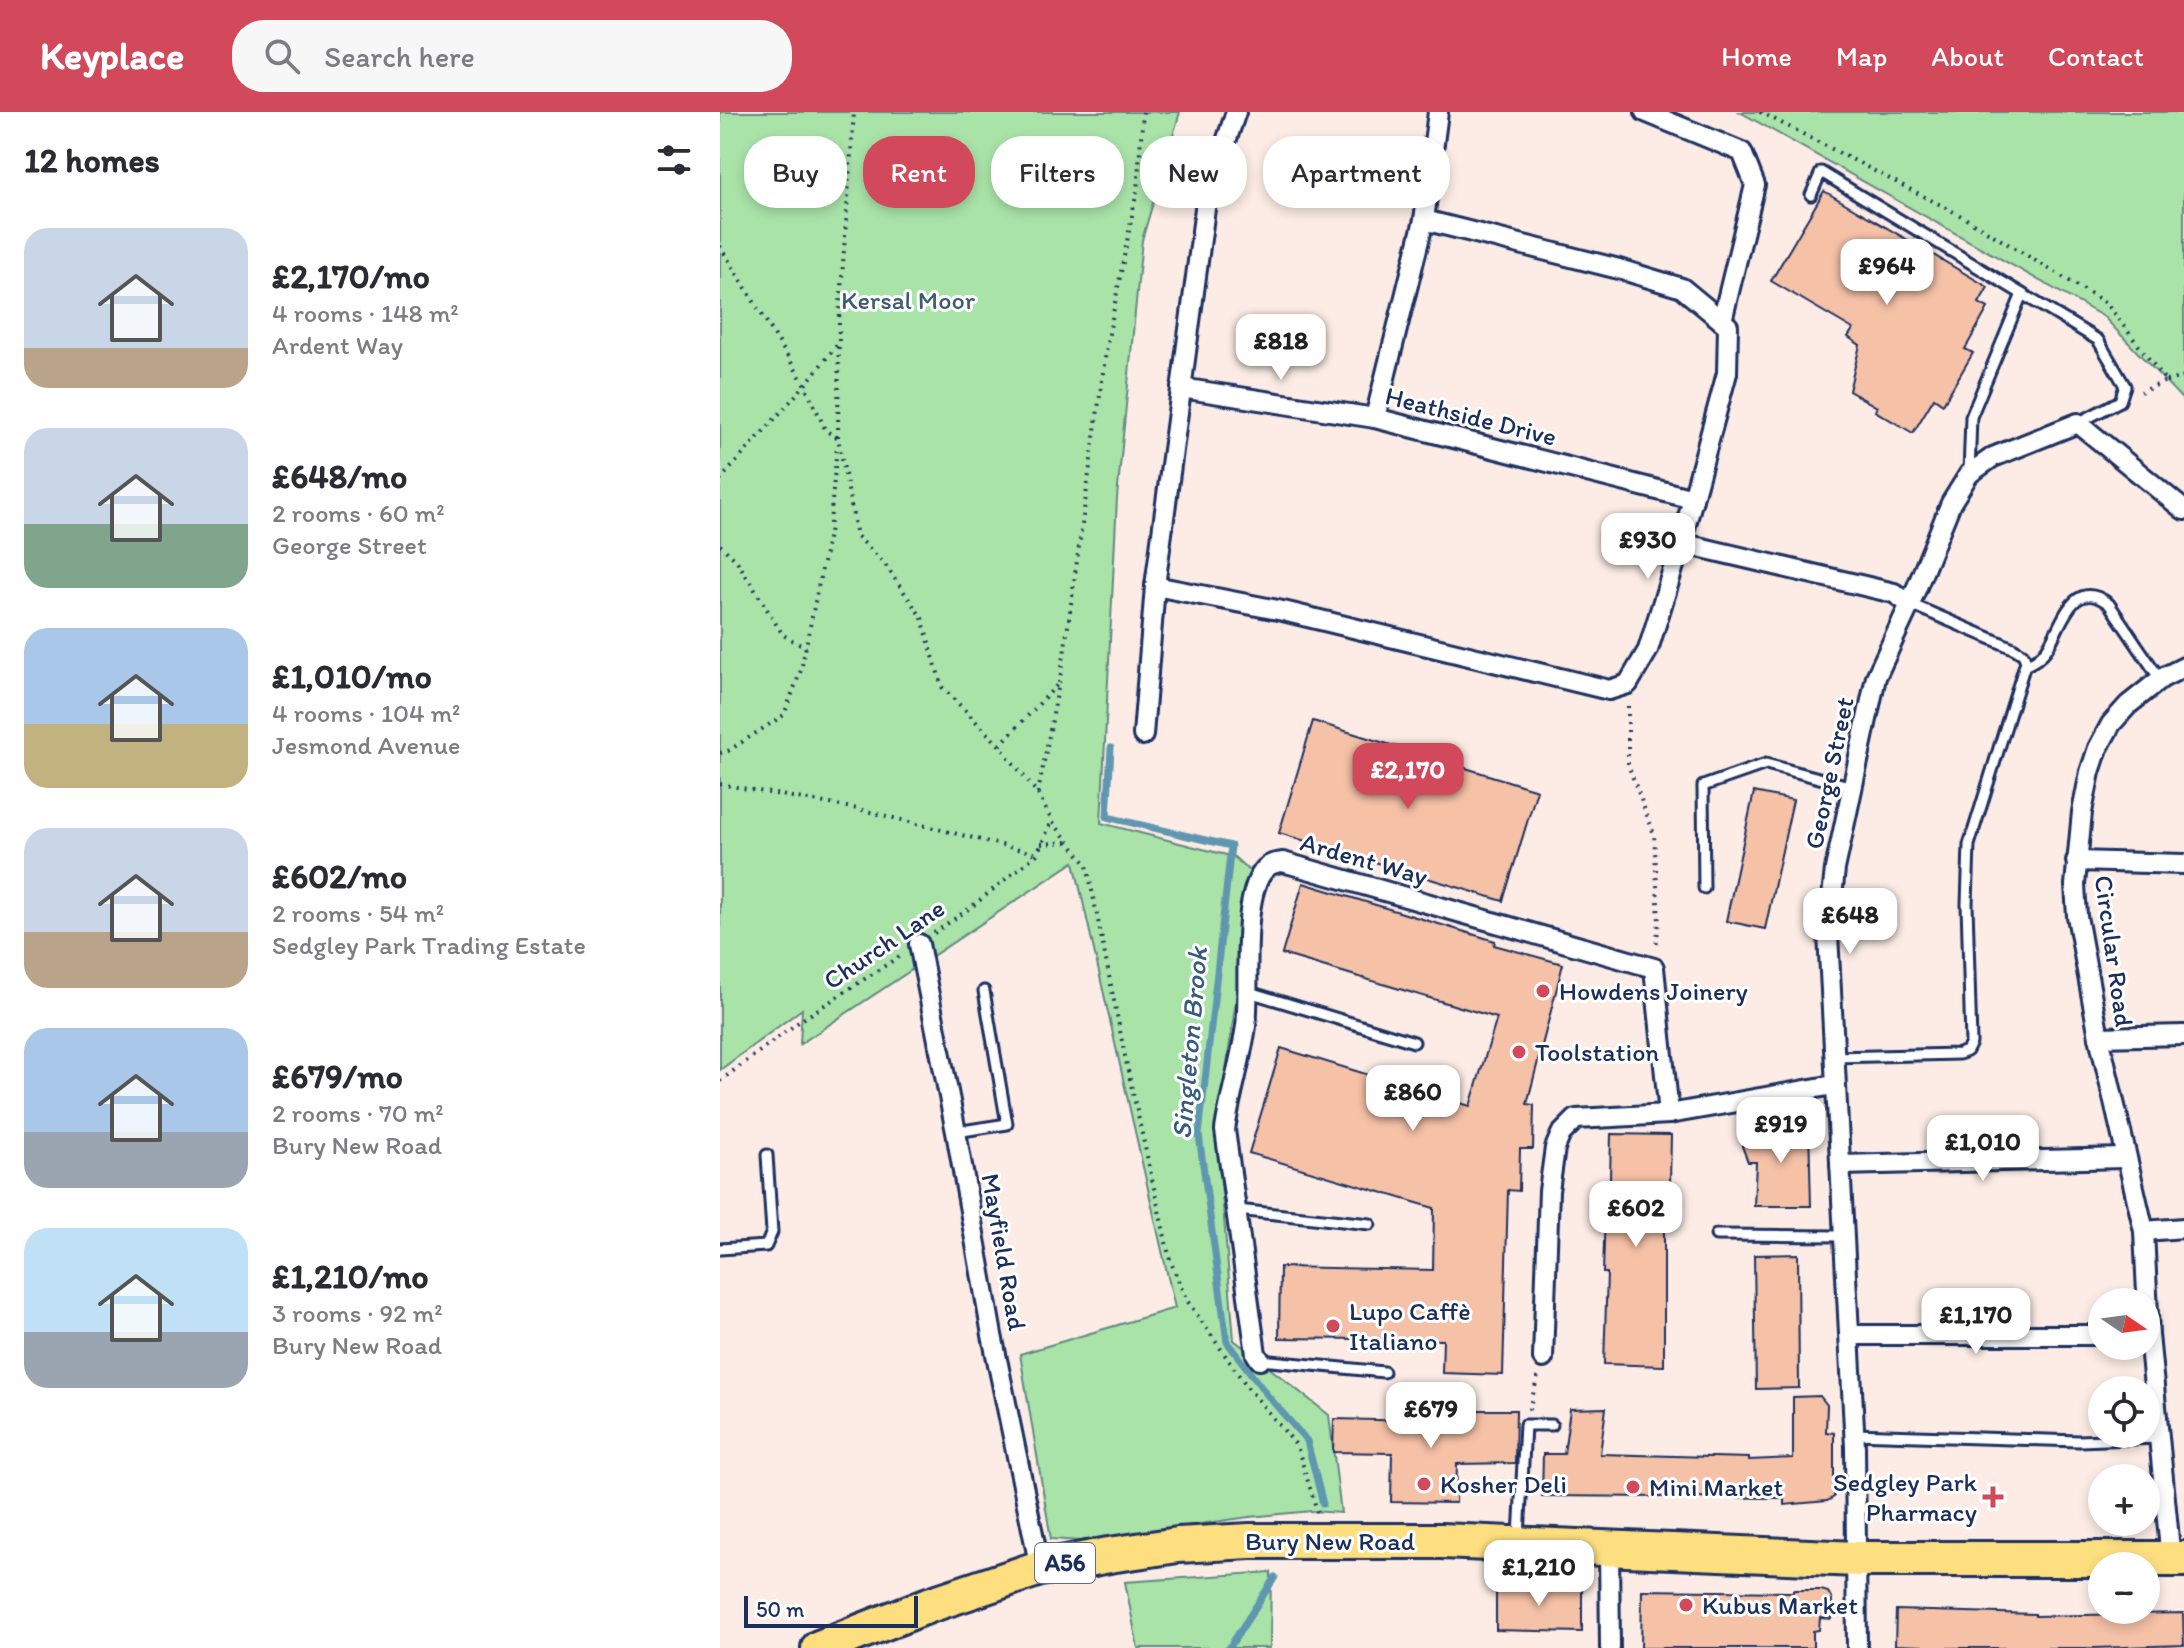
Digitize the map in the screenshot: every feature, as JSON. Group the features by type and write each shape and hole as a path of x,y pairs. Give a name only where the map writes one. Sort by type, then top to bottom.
{"highway":[{"name":"Bury New Road","path":"819,1648 853,1642 929,1605 1040,1568 1178,1545 1250,1541 1441,1541 1857,1559 2177,1559"}],"street":[{"path":"1143,735 1155,586 1206,201 1236,112"},
{"path":"1375,418 1424,220 1438,112"},
{"path":"1645,112 1742,152 1755,185 1722,321"},
{"path":"1155,586 1283,611 1609,690 1628,684 1648,650 1681,543 1727,373 1728,326 1682,288 1424,220"},
{"name":"Heathside Drive","path":"1181,388 1375,418 1693,499"},
{"path":"2078,423 2184,510"},
{"name":"George Street","path":"1857,1648 1850,1335 1828,934 1835,869 1876,677 1951,503 1969,474 1993,457 2078,423"},
{"path":"1681,543 1894,593 1910,604"},
{"name":"Circular Road","path":"2146,1288 2144,1231 2099,1037 2077,916 2076,861 2090,772 2111,724 2128,705 2160,679 2184,667"},
{"path":"2076,861 2184,864"},
{"name":"Ardent Way","path":"1260,1360 1256,1354 1225,1130 1246,1028 1249,992 1247,937 1256,886 1264,869 1283,862 1654,968"},
{"name":"Mayfield Road","path":"919,944 992,1335 1040,1568"},
{"path":"1654,968 1669,1114"},
{"path":"2099,1037 2184,1035"},
{"path":"1543,1358 1549,1191 1555,1148 1561,1134 1576,1119 1669,1114 1834,1085"},
{"path":"1840,1165 2125,1158"},
{"path":"2144,1231 2184,1228"},
{"path":"1850,1335 2088,1335"},
{"name":"Circular Road","path":"2160,1445 2177,1559"},
{"path":"1609,1549 1610,1648"}],"lane":[{"path":"1811,195 1821,172 2098,340 2125,386 2120,401 2078,423"},
{"path":"1969,474 1971,417 2022,294"},
{"path":"2026,665 2036,661 2047,649 2070,605 2080,597 2101,597 2109,604 2160,679"},
{"path":"1833,1057 1959,1054 1967,1051 1971,1043 1967,904 1969,845 2026,661 2023,654 2013,648 1910,604"},
{"path":"1704,888 1703,786 1766,764 1853,787"},
{"path":"956,1132 1007,1124 984,991"},
{"path":"1249,992 1414,1042"},
{"path":"720,1249 766,1246 772,1232 767,1155"},
{"path":"1237,1210 1370,1224"},
{"path":"1716,1235 1844,1236"},
{"path":"1260,1360 1384,1372"},
{"path":"1518,1545 1525,1425 1552,1425"},
{"path":"1854,1434 2088,1441"}],"path":[{"path":"720,753 784,715 806,648 829,534 838,438 839,343 854,112"},
{"path":"1038,794 1059,683 1107,344 1137,190 1143,112"},
{"path":"1760,112 1958,214 2106,303 2166,381"},
{"path":"720,246 805,385 826,431 838,438 857,536 884,563 922,618 942,687 1000,746 1087,865 1170,1260 1186,1299 1248,1388 1297,1446 1316,1505"},
{"path":"720,480 839,343"},
{"path":"2120,401 2166,381 2184,377"},
{"path":"720,545 737,561 783,635 806,648"},
{"path":"1000,746 1059,683"},
{"path":"1628,684 1628,765 1654,834 1659,921 1654,968"},
{"path":"720,784 858,809 1037,854"},
{"name":"Church Lane","path":"720,1081 800,1021 970,908 1037,854 1052,821"},
{"path":"1041,844 1067,841"},
{"path":"1525,1425 1543,1358"}],"green space":[{"name":"Kersal Moor","path":"720,112 1180,112 1173,136 1140,136 1140,208 1152,208 1142,240 1117,498 1101,823 1234,857 1254,875 1217,1133 1234,1340 1329,1415 1341,1513 1312,1511 1249,1517 1081,1541 1051,1539 1020,1354 1175,1308 1074,862 800,1044 802,1009 720,1070"},
{"path":"1740,112 2184,112 2184,401 2104,317"},
{"path":"1271,1572 1270,1648 1138,1648 1125,1582"}],"building":[{"path":"1824,191 1988,287 1979,303 1988,308 1965,349 1973,353 1943,404 1934,398 1913,433 1875,411 1877,407 1849,391 1860,345 1848,337 1853,329 1771,281"},
{"path":"1313,721 1537,790 1503,901 1279,833"},
{"path":"1754,792 1793,800 1765,929 1726,921"},
{"path":"1303,883 1563,964 1527,1104 1534,1105 1533,1149 1520,1149 1519,1191 1508,1190 1503,1375 1442,1373 1443,1340 1279,1338 1280,1267 1433,1270 1434,1208 1249,1153 1281,1048 1470,1106 1497,1018 1282,954"},
{"path":"1809,1126 1811,1206 1754,1206 1756,1162 1748,1162 1742,1146 1750,1133 1760,1127"},
{"path":"1611,1134 1671,1135 1670,1183 1664,1182 1664,1366 1604,1364 1607,1273 1603,1273"},
{"path":"1798,1254 1799,1388 1756,1389 1754,1255"},
{"path":"1820,1396 1827,1405 1826,1432 1834,1433 1834,1497 1827,1501 1784,1505 1784,1498 1542,1496 1543,1454 1564,1454 1570,1409 1606,1408 1600,1454 1749,1460 1793,1458 1793,1397"},
{"path":"1463,1410 1516,1410 1515,1463 1457,1464 1456,1503 1391,1502 1392,1453 1333,1452 1334,1419 1463,1422"},
{"path":"1496,1583 1582,1585 1582,1632 1496,1630"},
{"path":"1642,1590 1821,1590 1828,1592 1832,1599 1831,1619 1820,1618 1819,1630 1813,1631 1813,1648 1641,1648"},
{"path":"1896,1610 2035,1616 2088,1615 2088,1624 2160,1624 2160,1613 2183,1613 2184,1645 1922,1648 1895,1645"}],"waterway":[{"name":"Singleton Brook","path":"1111,748 1107,817 1231,846 1199,1135 1227,1342 1307,1441 1323,1504"},
{"name":"Singleton Brook","path":"1229,1648 1275,1577"}],"place":[{"name":"Howdens Joinery","path":"1543,991"},
{"name":"Toolstation","path":"1519,1052"},
{"name":"Lupo Caffè Italiano","path":"1333,1326"},
{"name":"Kosher Deli","path":"1424,1484"},
{"name":"Mini Market","path":"1633,1487"},
{"name":"Sedgley Park Pharmacy","path":"1993,1497"},
{"name":"Kubus Market","path":"1686,1605"}]}
